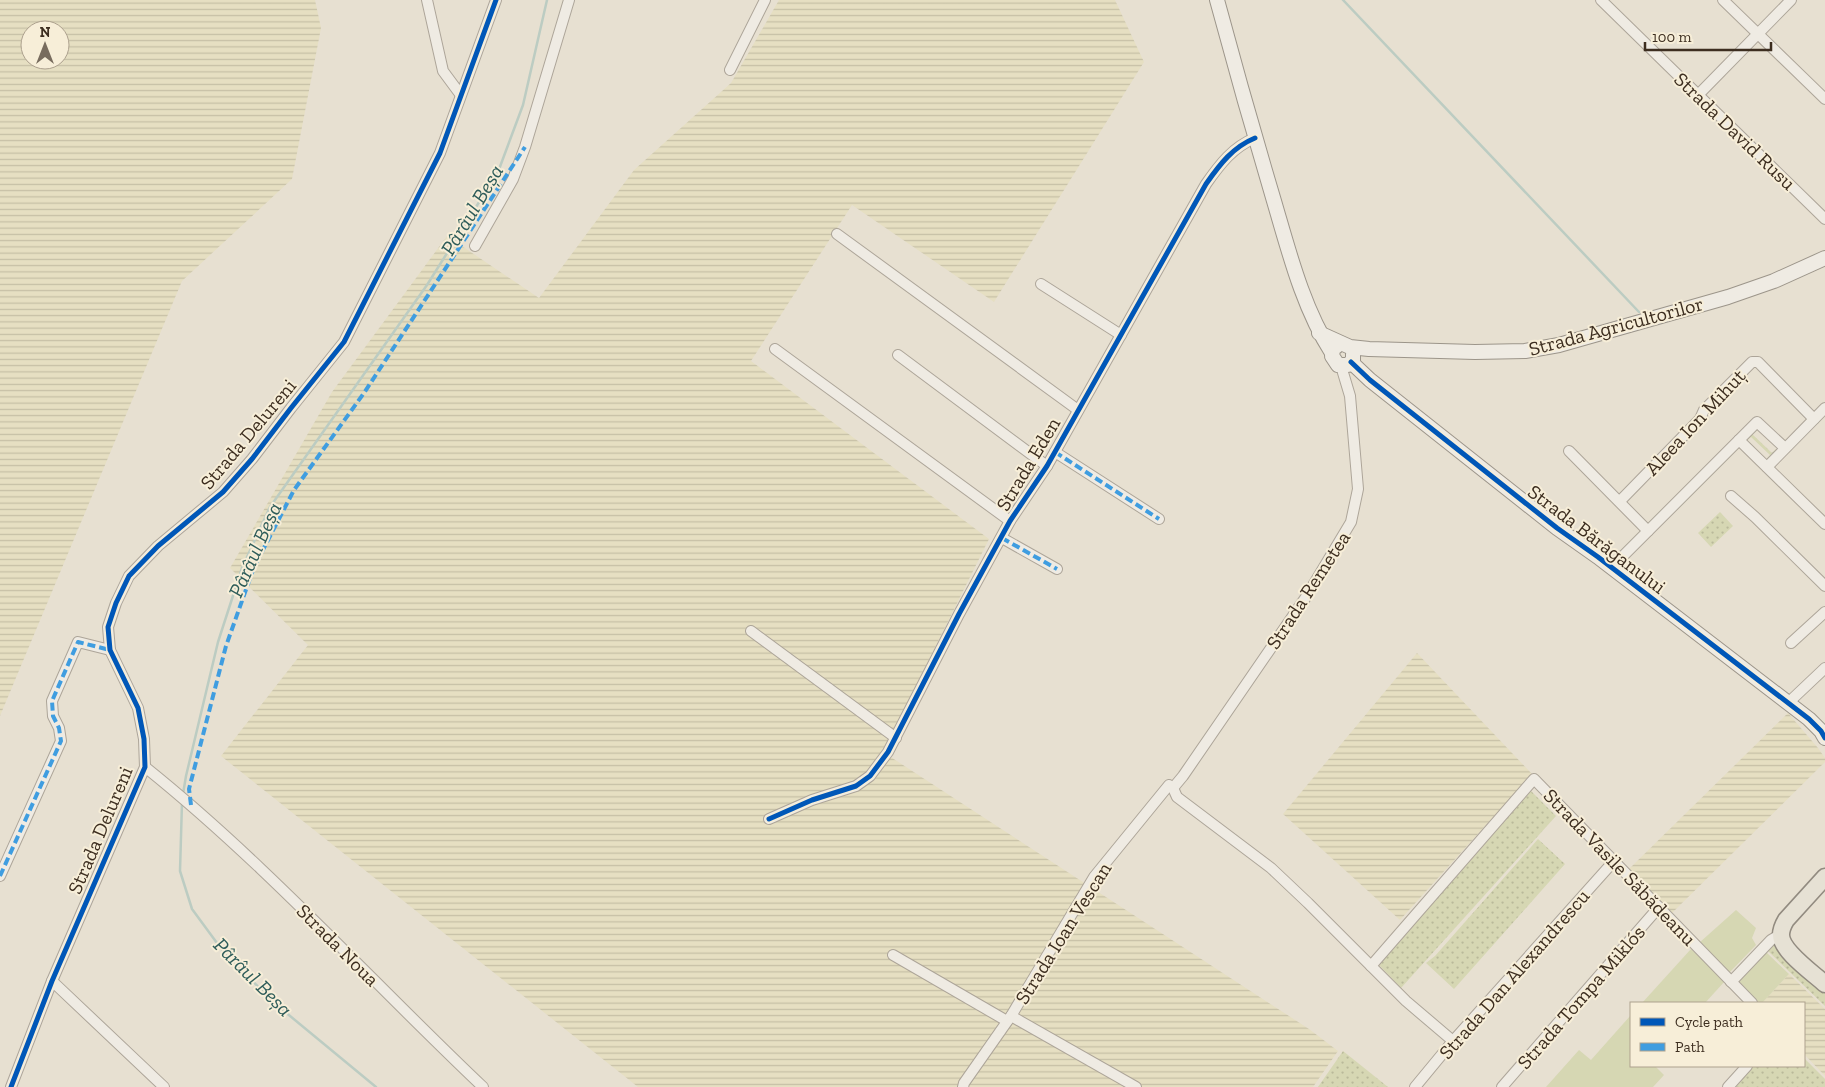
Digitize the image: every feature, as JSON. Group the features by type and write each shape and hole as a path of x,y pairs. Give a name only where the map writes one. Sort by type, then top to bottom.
{"main road":[{"path":"1825,877 1786,920 1781,934 1786,949 1825,984"}],"street":[{"path":"427,0 443,71 460,94"},
{"name":"Strada Delureni","path":"11,1087 52,981 145,767 144,738 138,708 110,650 108,627 116,603 129,576 158,546 224,492 344,342 440,153 496,0"},
{"path":"476,246 513,179 525,148 569,0"},
{"path":"730,70 764,0"},
{"name":"Strada Remetea","path":"1173,788 1306,597 1351,522 1358,489 1345,355 1319,333 1287,247 1217,0"},
{"name":"Strada David Rusu","path":"1601,0 1825,219"},
{"path":"1722,0 1825,99"},
{"path":"1698,94 1791,0"},
{"name":"Strada Eden","path":"769,820 812,800 856,786 870,776 896,738 939,652 1010,521 1055,452 1206,184 1232,151 1243,143 1255,138"},
{"name":"Strada Eden","path":"837,234 1078,410"},
{"name":"Strada Agricultorilor","path":"1345,355 1369,349 1482,352 1541,349 1728,297 1774,281 1825,258"},
{"path":"1041,284 1121,335"},
{"name":"Strada Eden","path":"775,349 1010,521"},
{"name":"Strada Eden","path":"898,355 1046,466"},
{"name":"Strada Bărăganului","path":"1345,355 1379,387 1557,528 1809,719 1825,738"},
{"name":"Aleea Ion Mihuț","path":"1620,502 1700,419 1704,410 1752,362 1758,362 1814,419"},
{"path":"1767,467 1825,408"},
{"path":"1611,568 1757,422 1785,448"},
{"path":"1739,440 1825,524"},
{"path":"1568,451 1648,531"},
{"path":"1055,452 1159,520"},
{"path":"1731,496 1825,586"},
{"path":"1002,538 1056,569"},
{"path":"1791,643 1825,612"},
{"path":"751,631 896,738"},
{"path":"0,876 61,741 59,728 53,716 52,701 78,642 110,650"},
{"path":"1788,703 1825,668"},
{"name":"Strada Noua","path":"145,767 191,805 364,969 414,1022 482,1087"},
{"name":"Strada Vasile Săbădeanu","path":"1371,966 1534,779 1751,1002"},
{"name":"Strada Ioan Vescan","path":"963,1087 1009,1019 1094,877 1169,785 1173,788"},
{"path":"1173,788 1177,797 1271,868 1416,1011 1453,1041"},
{"name":"Strada Dan Alexandrescu","path":"1415,1087 1453,1041 1614,861"},
{"name":"Strada Tompa Miklós","path":"1502,1087 1659,907"},
{"path":"1731,982 1771,940 1781,934"},
{"name":"Strada Ioan Vescan","path":"893,955 1136,1087"},
{"path":"52,981 164,1087"},
{"path":"1728,1087 1746,1067"}],"shaded area":[{"path":"0,0 315,0 321,28 292,179 182,281 0,716"},
{"path":"779,0 1115,0 1144,62 994,302 852,205 751,361 989,539 883,752 1309,1029 1338,1051 1313,1087 638,1087 221,756 308,645 230,568 332,392 447,236 539,298 634,170 731,83"},
{"path":"1417,653 1532,774 1400,920 1283,814"},
{"path":"1788,713 1818,748 1825,758 1825,762 1672,913 1629,869"},
{"path":"1789,974 1825,1009 1825,1076 1805,1055 1805,1002 1763,1002"}],"green space":[{"path":"1757,430 1752,434 1772,453 1776,449 1777,452 1769,461 1766,460 1770,455 1751,437 1746,441 1748,437"},
{"path":"1720,512 1733,526 1711,547 1698,533"},
{"path":"1531,791 1556,816 1401,988 1379,965"},
{"path":"1538,839 1565,864 1454,989 1426,963 1435,956"},
{"path":"1736,910 1756,928 1752,938 1756,945 1729,973 1699,943"},
{"path":"1774,944 1825,992 1825,1006 1768,951"},
{"path":"1691,949 1725,981 1706,1002 1643,1002"},
{"path":"1766,952 1789,974 1763,1002 1755,1002 1736,982"},
{"path":"1630,1016 1630,1067 1656,1067 1664,1075 1653,1087 1546,1087 1579,1050 1591,1060"},
{"path":"1343,1051 1388,1087 1318,1087"},
{"path":"1805,1059 1825,1079 1825,1087 1731,1087 1749,1067 1805,1067"}],"waterway":[{"name":"Pârâul Beșa","path":"183,794 218,642 242,568 270,507 427,285 498,172 523,105 547,0"},
{"path":"1343,0 1639,312"},
{"name":"Pârâul Beșa","path":"182,802 180,871 192,909 228,958 284,1011 376,1087"}],"marked path":[{"path":"191,805 189,789 226,646 254,567 294,490 364,393 525,147"},
{"path":"1055,452 1159,519"},
{"path":"1002,538 1057,569"},
{"path":"0,876 61,741 59,728 53,716 52,701 78,642 110,650"}],"cycle path":[{"path":"11,1087 52,981 145,767 144,739 138,708 110,650 108,627 116,603 129,576 158,546 223,492 252,459 344,342 440,153 496,0"},
{"path":"769,819 812,800 856,786 870,776 888,752 959,614 1010,521 1047,466 1206,184 1234,151 1255,138"},
{"path":"1351,362 1370,380 1557,528 1598,557 1809,719 1825,738"}]}
